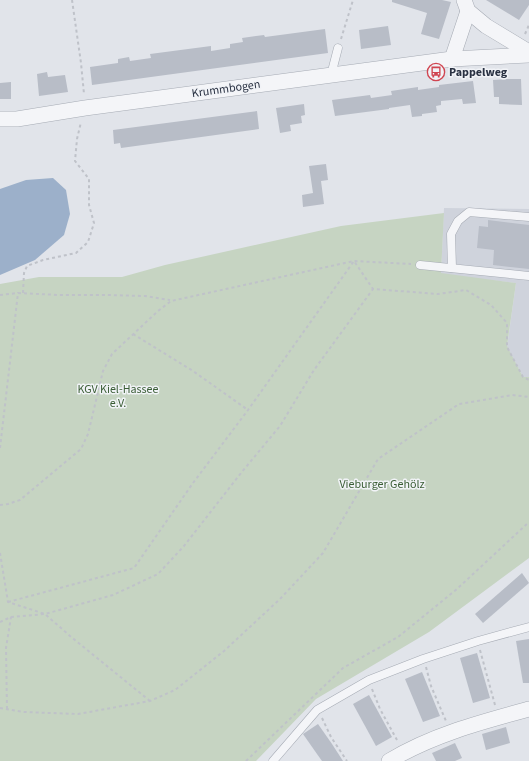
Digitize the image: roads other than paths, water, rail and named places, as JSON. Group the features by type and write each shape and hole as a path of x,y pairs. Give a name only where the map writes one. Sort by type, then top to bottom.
{"street":[{"name":"Krummbogen","path":"466,6 486,26 529,53"},
{"name":"Krummbogen","path":"452,59 466,6"},
{"name":"Krummbogen","path":"0,119 17,118 452,59 529,53"},
{"path":"389,761 404,752 450,732 529,709"}],"lane":[{"path":"331,75 338,48"},
{"path":"452,268 451,234 458,221 469,212 529,217"},
{"path":"420,265 529,276"},
{"path":"273,761 317,710 369,680 423,658 529,627"}],"water":[{"path":"53,178 66,190 70,214 64,235 35,260 0,275 0,189 26,180"}],"place":[{"name":"Pappelweg","path":"436,72"}],"park label":[{"name":"KGV Kiel-Hassee e.V.","path":"118,396"},
{"name":"Vieburger Gehölz","path":"382,484"}]}
